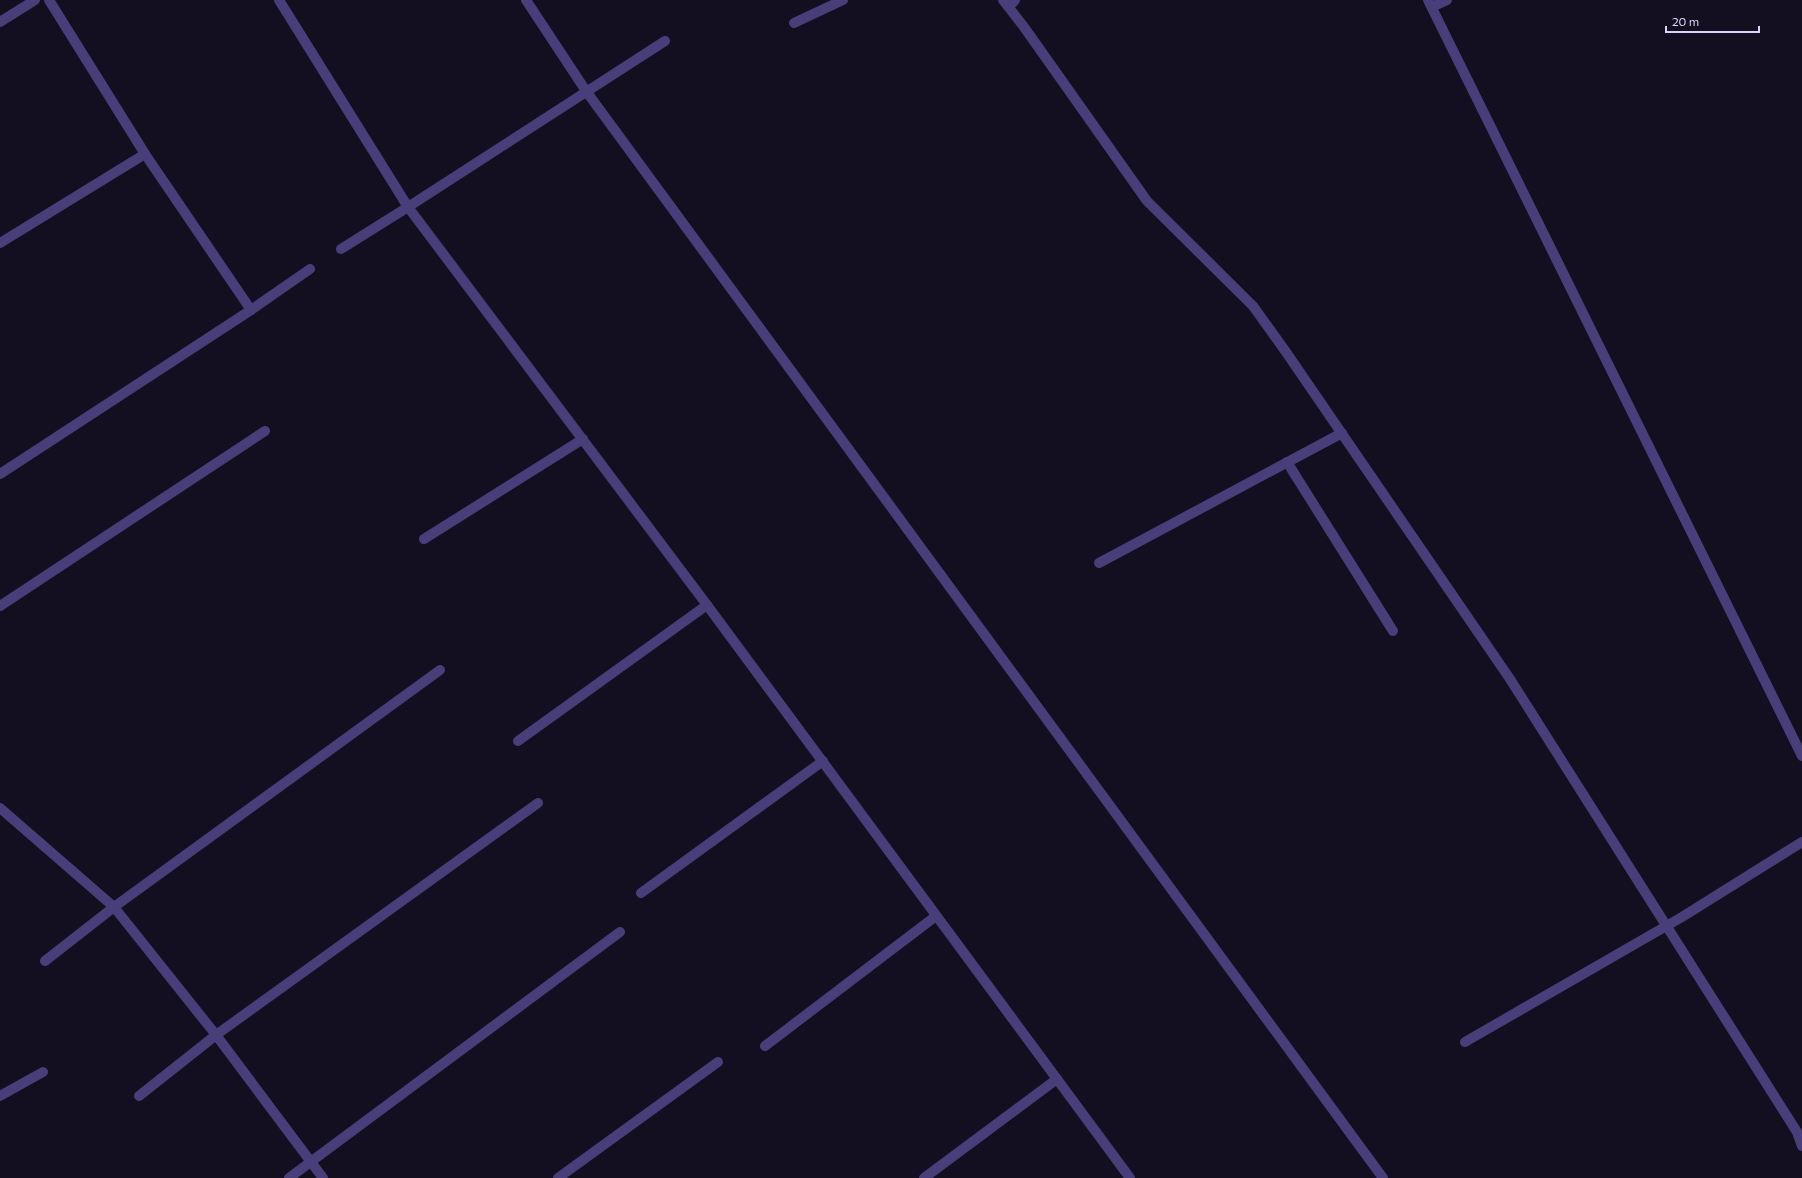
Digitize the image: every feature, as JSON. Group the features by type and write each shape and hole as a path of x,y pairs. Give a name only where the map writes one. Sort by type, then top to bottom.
{"street":[{"path":"0,22 35,0"},
{"path":"49,0 145,154 251,310"},
{"path":"279,0 408,207 707,605 1130,1178"},
{"path":"526,0 586,91 1383,1178"},
{"path":"794,22 843,0"},
{"path":"1447,0 1430,4 1801,751"},
{"path":"1009,2 1147,201 1252,306 1342,433 1510,679 1668,926 1797,1132 1802,1146"},
{"path":"341,249 665,41"},
{"path":"0,243 145,154"},
{"path":"0,474 251,310 310,269"},
{"path":"0,606 265,431"},
{"path":"1099,563 1342,433"},
{"path":"424,539 583,439"},
{"path":"1287,462 1393,631"},
{"path":"518,741 707,605"},
{"path":"45,961 114,907 440,670"},
{"path":"641,893 823,762"},
{"path":"139,1096 216,1035 538,803"},
{"path":"0,808 114,907 216,1035 323,1178"},
{"path":"1464,1042 1668,926 1802,842"},
{"path":"765,1046 936,916"},
{"path":"289,1178 620,932"},
{"path":"558,1178 718,1062"},
{"path":"0,1096 43,1072"},
{"path":"924,1178 1057,1079"}]}
